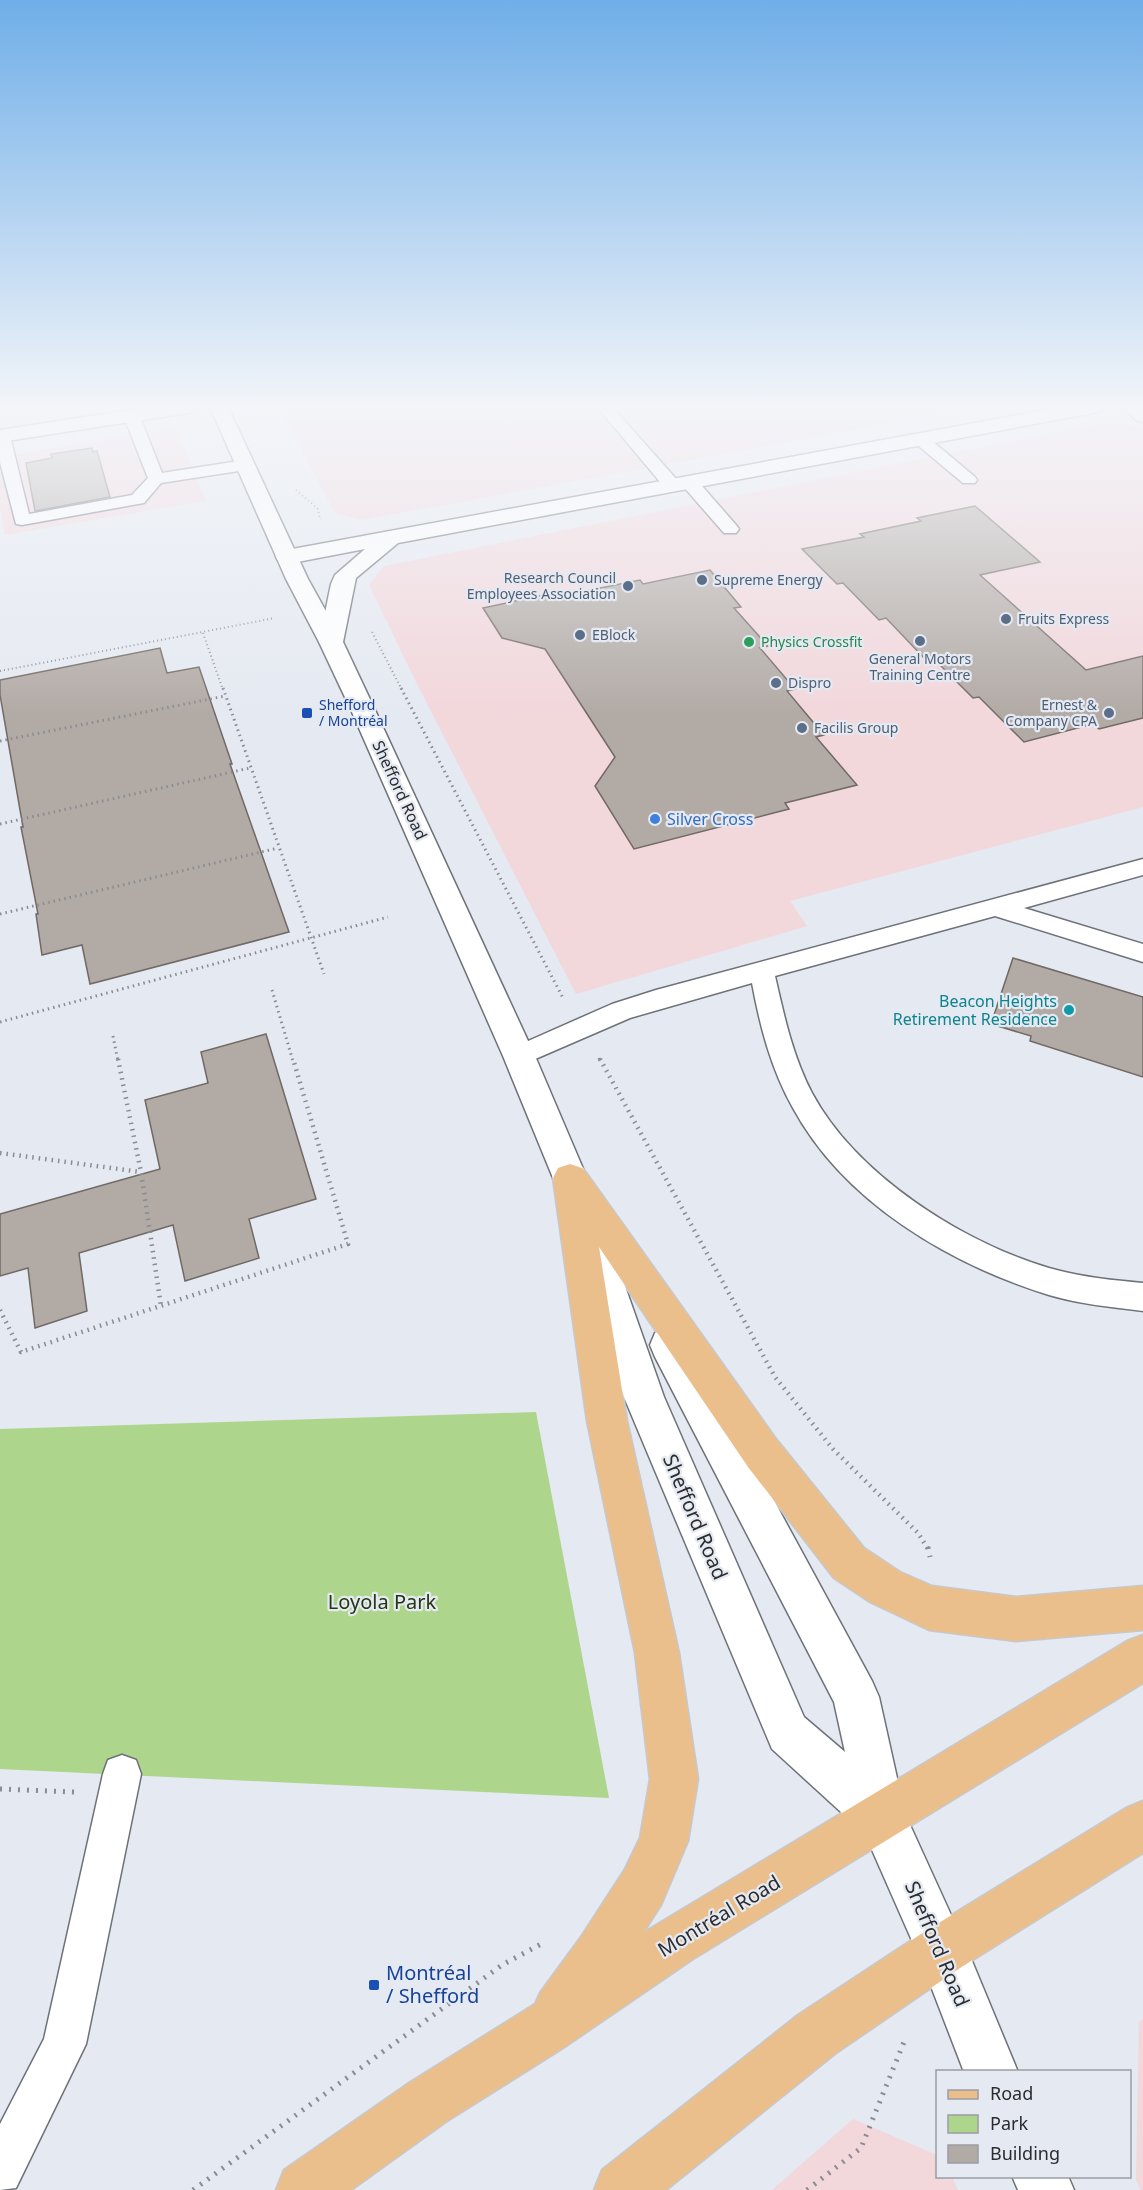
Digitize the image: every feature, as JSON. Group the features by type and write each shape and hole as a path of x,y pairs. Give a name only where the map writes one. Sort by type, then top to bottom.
{"main road":[{"path":"570,1178 762,1453 849,1563 885,1587 929,1608 1016,1619 1143,1608"},
{"path":"544,2029 599,1955 644,1887 664,1840 674,1779 657,1653 607,1421 570,1178"},
{"name":"Montréal Road","path":"304,2190 428,2102 544,2029 675,1941 1143,1657"},
{"path":"622,2190 818,2034 942,1950 1143,1825"}],"street":[{"name":"Shefford Road","path":"265,509 331,642 451,901 519,1056 570,1178 644,1397 788,1733 882,1817"},
{"path":"287,557 548,509"},
{"path":"331,642 342,584 346,575 391,539"},
{"name":"Shefford Road","path":"570,1178 693,1387 856,1697 882,1817 942,1950 990,2070"}],"lane":[{"path":"19,509 22,520 82,509"},
{"path":"708,509 730,529"},
{"path":"519,1056 621,1011 665,997 1143,867"},
{"path":"995,907 1143,953"},
{"path":"762,972 772,1022 786,1065 813,1116 848,1161 895,1204 946,1236 1001,1265 1065,1286 1143,1297"},
{"path":"0,2172 64,2044 120,1784"}],"path":[{"path":"0,671 275,618"},
{"path":"369,626 557,989 606,1069 776,1377 800,1412 835,1452 868,1488 927,1543 930,1563"},
{"path":"203,633 324,974"},
{"path":"0,741 225,696"},
{"path":"0,824 250,768"},
{"path":"0,914 278,848"},
{"path":"0,1022 388,917"},
{"path":"0,1310 21,1352 348,1244 272,990"},
{"path":"113,1036 141,1173 161,1306"},
{"path":"0,1153 141,1173"},
{"path":"0,1789 120,1784"},
{"path":"193,2190 502,1965 553,1937"},
{"path":"807,2190 861,2148 910,2027"}],"shaded area":[{"path":"0,509 158,509 5,535"},
{"path":"333,509 421,509 362,520 335,513"},
{"path":"669,509 1143,509 1143,807 790,901 807,926 576,994 416,682 369,585 384,566"},
{"path":"1143,2019 1143,2190 1141,2190 1136,2181 1139,2022"},
{"path":"853,2119 936,2155 936,2178 952,2178 958,2190 772,2190"}],"green space":[{"name":"Loyola Park","path":"536,1412 609,1798 0,1769 0,1429"}],"building":[{"path":"960,509 979,509 1040,562 980,575 1086,670 1143,656 1143,718 1099,729 1093,724 1024,742 979,697 973,698 931,656 924,658 886,618 879,620 843,583 837,584 802,549 864,537 860,534 921,521 917,518"},
{"path":"710,570 741,607 734,608 768,646 760,648 795,689 787,691 824,735 816,737 857,785 785,803 789,809 634,849 595,786 615,757 545,649 502,638 483,608 557,592 560,596 640,580 643,584"},
{"path":"160,648 167,673 199,667 232,764 230,764 289,932 90,984 82,945 42,955 36,914 38,914 21,827 23,827 0,695 0,680"},
{"name":"Beacon Heights Retirement Residence","path":"1013,958 1143,997 1143,1077 1030,1041 1031,1036 991,1024"},
{"path":"266,1034 316,1199 249,1219 259,1258 185,1281 173,1225 79,1253 87,1311 35,1328 28,1268 0,1276 0,1214 160,1169 145,1100 208,1083 201,1052"}],"place":[{"name":"Supreme Energy","path":"702,580"},
{"name":"Research Council Employees Association","path":"628,586"},
{"name":"Fruits Express","path":"1006,619"},
{"name":"EBlock","path":"580,635"},
{"name":"General Motors Training Centre","path":"920,641"},
{"name":"Physics Crossfit","path":"749,642"},
{"name":"Dispro","path":"776,683"},
{"name":"Shefford / Montréal","path":"307,713"},
{"name":"Ernest & Company CPA","path":"1109,713"},
{"name":"Facilis Group","path":"802,728"},
{"name":"Silver Cross","path":"655,819"},
{"name":"Beacon Heights Retirement Residence","path":"1069,1010"},
{"name":"Montréal / Shefford","path":"374,1985"}]}
